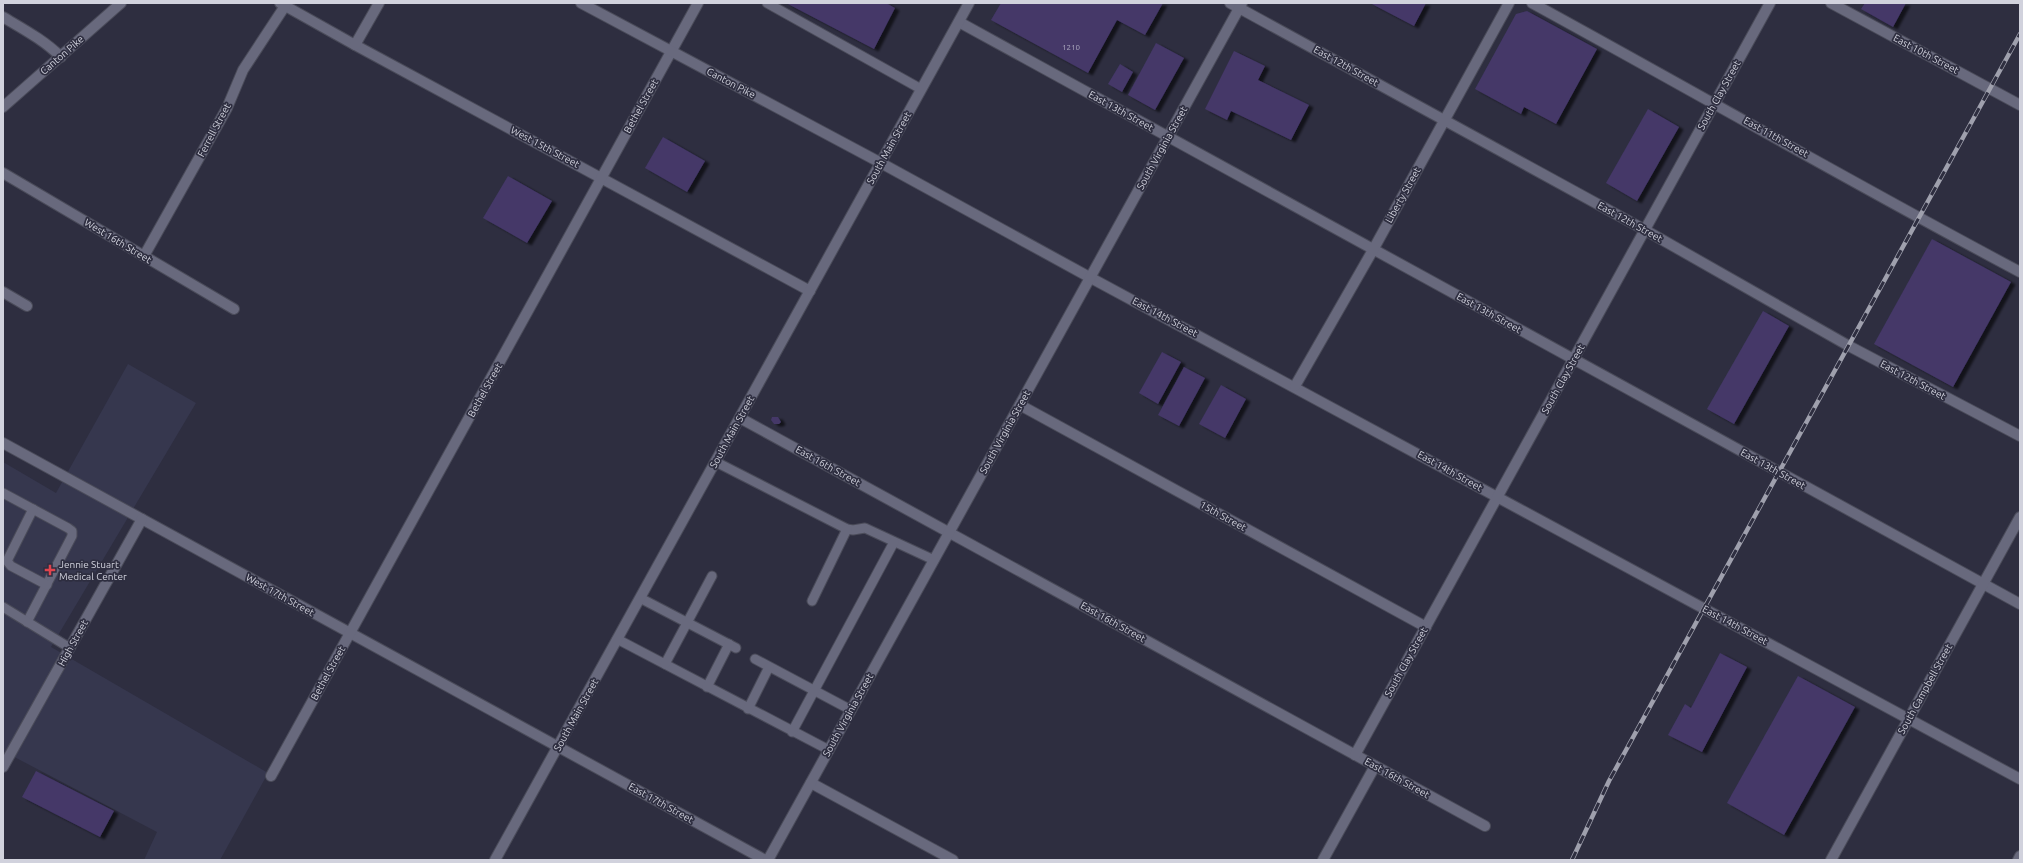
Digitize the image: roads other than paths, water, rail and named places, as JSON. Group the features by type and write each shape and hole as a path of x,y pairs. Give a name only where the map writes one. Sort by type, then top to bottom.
{"street":[{"name":"Canton Pike","path":"3,107 121,3"},
{"path":"355,46 378,3"},
{"name":"Canton Pike","path":"581,3 881,163"},
{"name":"Bethel Street","path":"271,776 698,3"},
{"name":"South Main Street","path":"495,860 969,3"},
{"name":"East 12th Street","path":"1230,3 1241,6 1849,346 2020,436"},
{"name":"Liberty Street","path":"1295,386 1373,250 1509,3"},
{"name":"East 11th Street","path":"1532,3 1715,103 1919,218 2020,272"},
{"name":"South Clay Street","path":"1355,755 1770,3"},
{"name":"East 10th Street","path":"1831,3 2020,106"},
{"name":"West 15th Street","path":"283,4 355,46 810,291"},
{"name":"Ferrell Street","path":"144,256 227,108 243,70 283,4"},
{"name":"South Virginia Street","path":"768,860 1241,6"},
{"path":"3,17 29,32 52,48 61,57"},
{"name":"East 13th Street","path":"959,22 2020,604"},
{"name":"East 14th Street","path":"881,163 1091,278 1295,386 1497,497 2020,779"},
{"name":"West 16th Street","path":"3,173 234,308"},
{"path":"3,292 27,306"},
{"name":"15th Street","path":"1020,405 1426,627"},
{"name":"East 16th Street","path":"740,418 1485,826"},
{"name":"West 17th Street","path":"3,443 558,747"},
{"name":"South Campbell Street","path":"1831,860 2020,517"},
{"name":"High Street","path":"3,767 142,519"},
{"name":"East 17th Street","path":"558,747 765,860"},
{"path":"1323,860 1375,766"},
{"path":"811,783 953,860"},
{"path":"2018,860 2020,856"}],"lane":[{"path":"767,3 922,89"},
{"path":"716,462 847,529 853,530 865,528 934,560"},
{"path":"3,493 72,531 72,536 27,622"},
{"path":"33,509 7,561 11,566 47,585"},
{"path":"812,601 847,529"},
{"path":"792,732 894,542"},
{"path":"665,664 712,576"},
{"path":"640,598 732,646 707,687"},
{"path":"3,607 70,648"},
{"path":"618,639 748,709 829,750"},
{"path":"755,659 851,710"},
{"path":"748,709 770,667"}],"railway":[{"path":"1572,860 1609,781 2020,34"}],"place":[{"name":"Jennie Stuart Medical Center","path":"50,570"}]}
